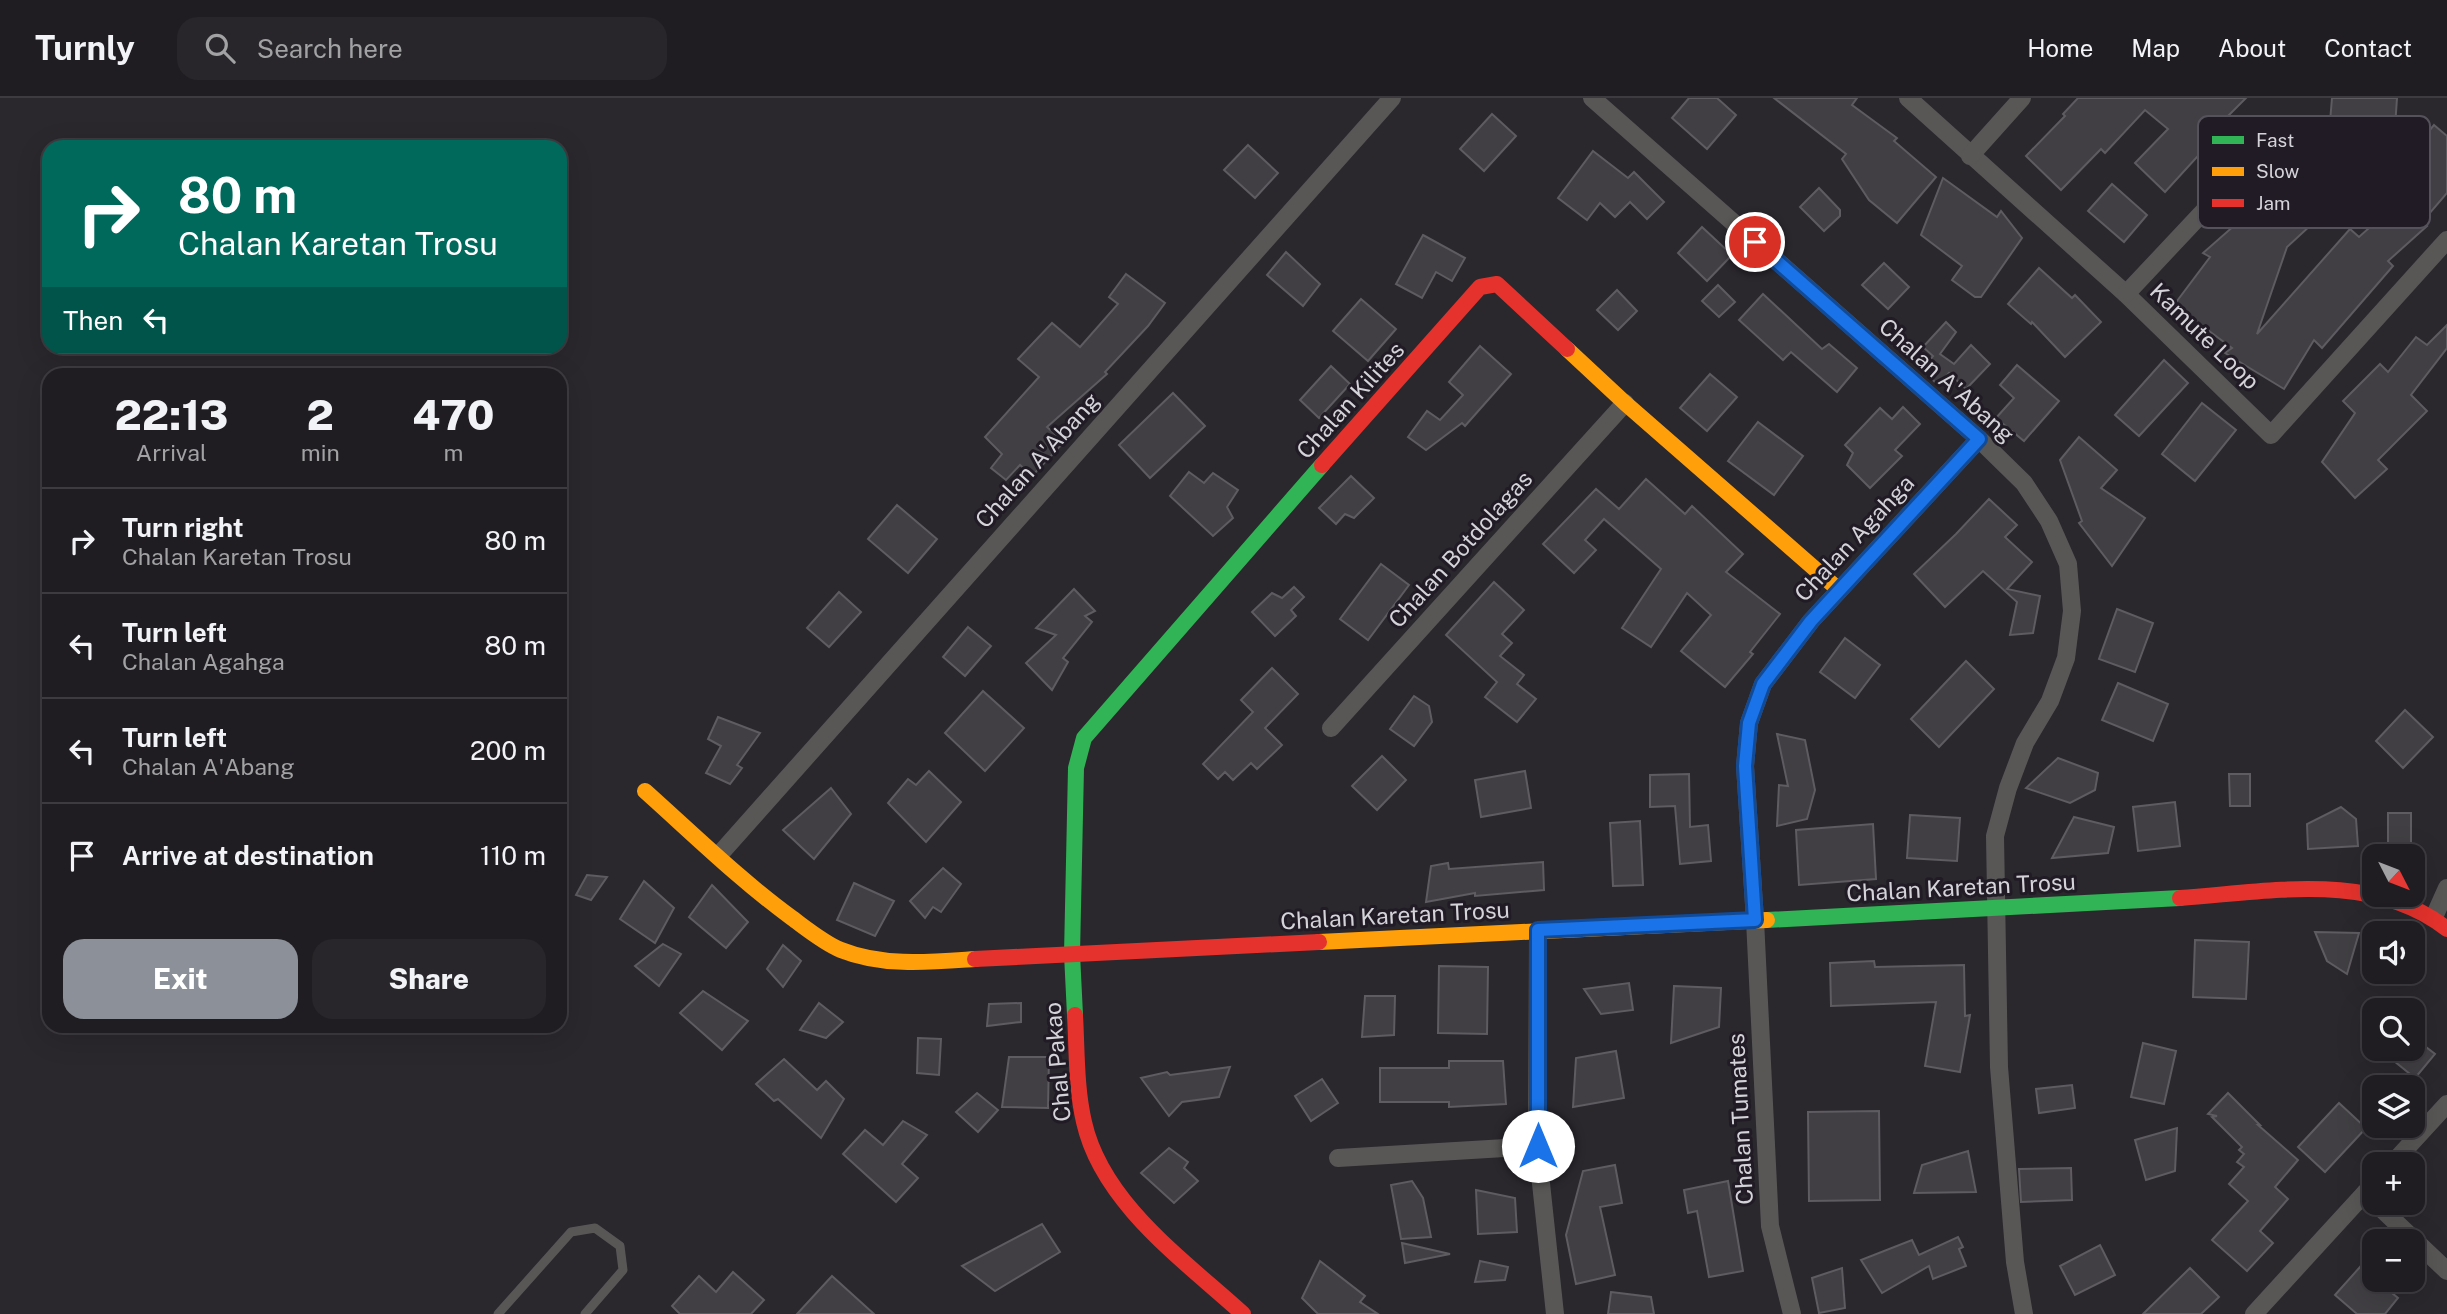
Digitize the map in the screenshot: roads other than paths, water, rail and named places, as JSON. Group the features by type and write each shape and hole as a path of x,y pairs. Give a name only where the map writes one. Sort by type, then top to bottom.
{"street":[{"name":"Chalan A'Abang","path":"719,855 1392,98"},
{"name":"Chalan A'Abang","path":"1592,98 1979,439 2024,483 2049,521 2068,564 2072,611 2066,659 2050,701 2025,743 2008,788 1995,836 1999,1067 2015,1262 2024,1314"},
{"name":"Kamute Loop","path":"1908,98 2126,294 2271,435 2447,240"},
{"path":"1970,156 2022,98"},
{"path":"2126,294 2198,217"},
{"name":"Chalan Kilites","path":"1072,954 1076,768 1084,738 1480,287 1497,284 1625,403 1839,590"},
{"name":"Chalan Botdolagas","path":"1331,728 1625,403"},
{"name":"Chalan Agahga","path":"1755,920 1745,766 1749,723 1763,684 1811,621 1979,439"},
{"name":"Chalan Karetan Trosu","path":"645,791 773,904 811,932 841,950 877,959 922,962 1997,909 2317,889 2353,891 2386,897 2440,923"},
{"path":"2440,923 2447,888"},
{"name":"Chalan Tumates","path":"1755,920 1770,1226 1792,1314"},
{"path":"1538,930 1538,1146 1555,1314"},
{"name":"Chal Pakao","path":"1072,954 1079,1097 1084,1125 1094,1152 1109,1182 1131,1212 1242,1314"},
{"path":"2403,1152 2447,1104"},
{"path":"1338,1158 1538,1146"},
{"path":"2254,1314 2362,1197"},
{"path":"2395,1215 2447,1271"}],"lane":[{"path":"498,1314 571,1232 595,1228 620,1247 623,1270 585,1314"}]}
